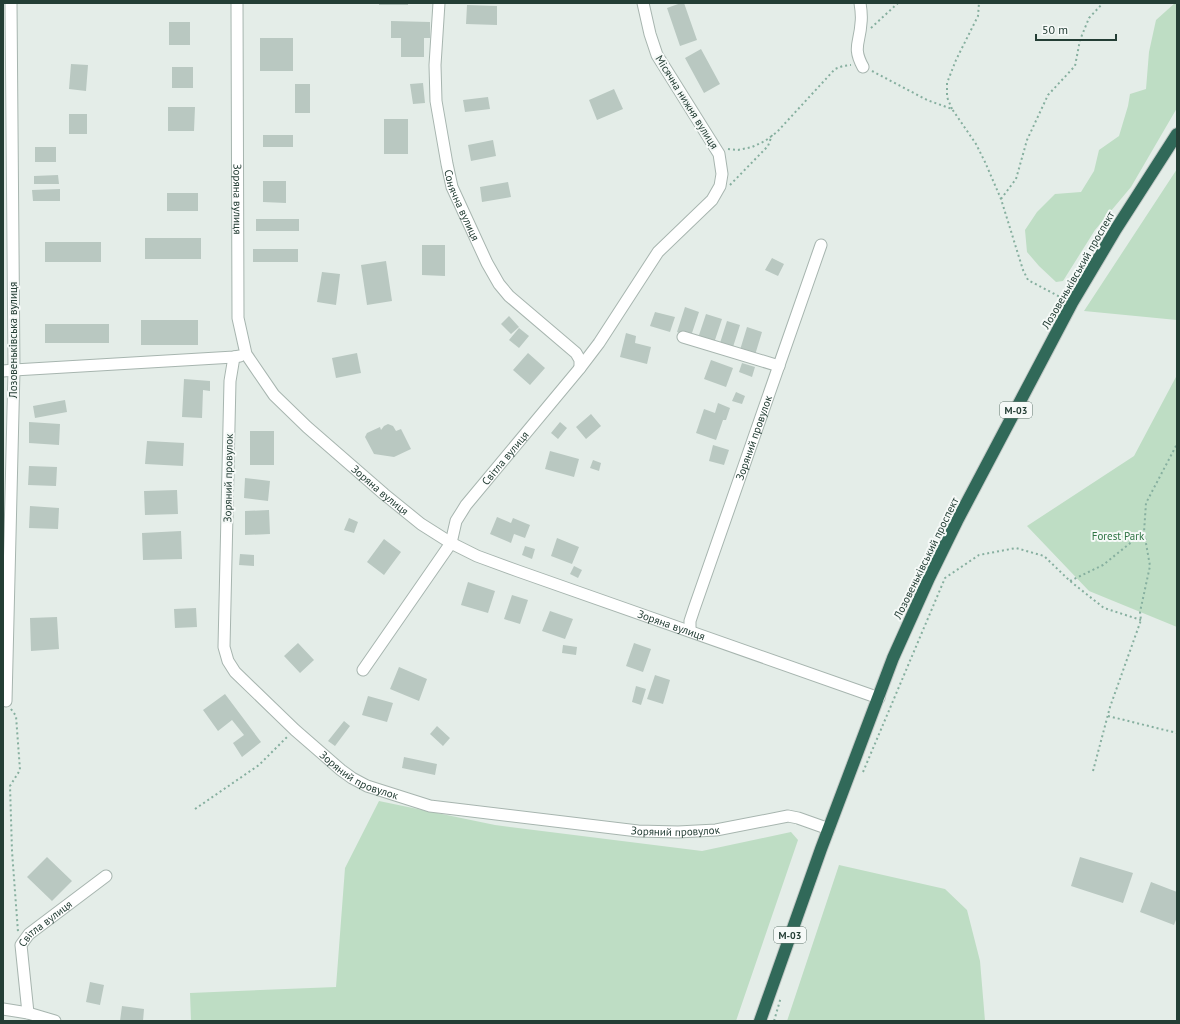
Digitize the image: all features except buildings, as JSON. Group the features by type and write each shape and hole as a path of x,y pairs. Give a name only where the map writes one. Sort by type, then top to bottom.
{"highway":[{"name":"Лозовеньківський проспект","path":"760,1021 828,828 879,698 893,658 929,578 957,521 1072,303 1116,229 1177,134"}],"street":[{"name":"Лозовеньківська вулиця","path":"6,701 11,3"},
{"name":"Зоряна вулиця","path":"237,3 238,318 246,354 274,395 384,494 421,524 451,543 478,556 518,571 879,698"},
{"name":"Сонячна вулиця","path":"439,3 435,65 436,100 452,188 499,284 509,296 576,353 580,360 580,368"},
{"name":"Місячна нижня вулиця","path":"643,3 650,34 657,55 720,154 722,174 720,186 715,196"},
{"path":"860,3 861,23 857,44 858,55 863,67"},
{"name":"Світла вулиця","path":"363,670 451,543 456,521 466,505 599,343 658,252 715,196"},
{"name":"Зоряний провулок","path":"690,631 690,621 694,609 821,245"},
{"path":"683,337 779,366"},
{"path":"8,371 234,357 246,354"},
{"name":"Зоряний провулок","path":"234,357 230,381 224,647 228,661 235,672 295,730 352,778 367,786 430,806 638,831 678,832 716,830 788,816 828,828"},
{"name":"Світла вулиця","path":"28,1013 21,945 29,934 106,876"},
{"path":"3,1009 28,1013 55,1021"}],"path":[{"path":"857,44 898,3"},
{"path":"980,3 978,16 956,60 947,83 947,97 952,109 976,144 1001,198 1023,270 1028,280 1072,303"},
{"path":"1001,198 1016,179 1026,140 1048,95 1075,66 1080,40 1090,18 1102,3"},
{"path":"714,143 722,148 738,150 752,147 765,141 835,69 843,66 852,65 863,67 927,100 952,109"},
{"path":"715,196 732,184 768,146 772,135"},
{"path":"1093,771 1108,716 1141,620 1140,612 1150,566 1144,532 1146,503 1177,444"},
{"path":"1070,581 1103,565 1144,532"},
{"path":"862,775 945,578 979,555 1016,548 1044,556 1070,581 1104,608 1141,620"},
{"path":"6,701 16,716 20,770 10,786 18,936 21,945"},
{"path":"1108,716 1177,733"},
{"path":"195,809 259,765 295,730"},
{"path":"774,1021 784,991"}],"green space":[{"path":"1175,3 1177,3 1177,108 1131,187 1095,230 1063,281 1056,282 1027,252 1025,230 1037,212 1055,194 1081,192 1094,171 1099,150 1119,136 1130,94 1146,89 1149,52 1156,20"},
{"path":"1177,169 1177,320 1084,311"},
{"name":"Forest Park","path":"1177,375 1177,627 1089,591 1027,526 1134,456"},
{"path":"379,801 495,825 702,851 791,832 798,840 736,1021 191,1021 190,993 336,987 345,868"},
{"path":"839,865 945,889 967,910 980,961 985,1021 787,1021"}]}
